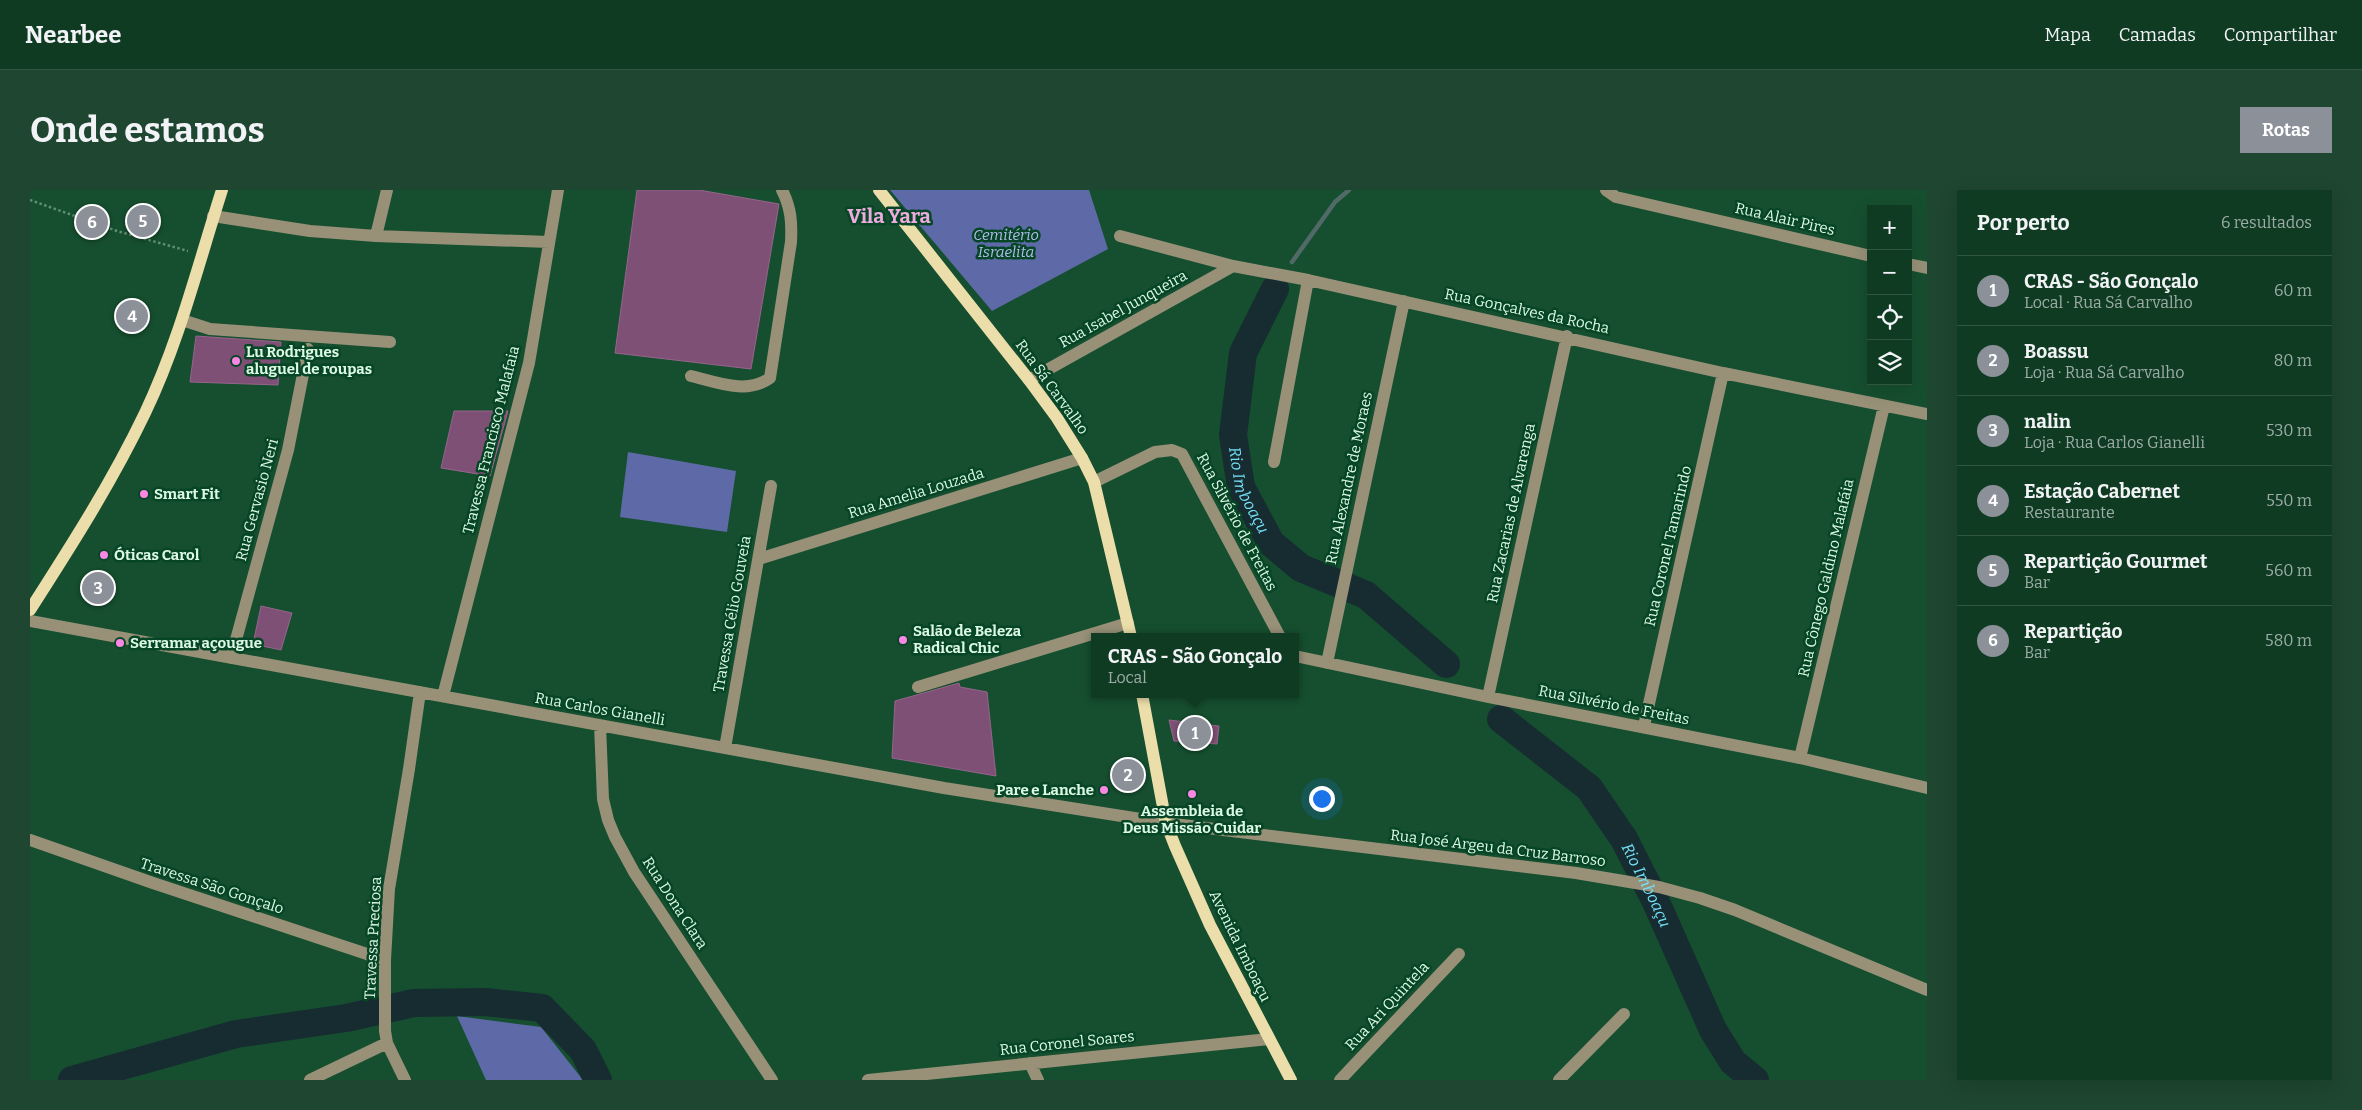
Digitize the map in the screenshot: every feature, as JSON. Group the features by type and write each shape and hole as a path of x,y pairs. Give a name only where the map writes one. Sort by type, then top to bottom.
{"main road":[{"path":"30,610 91,514 146,412 182,320 222,190"},
{"name":"Rua Sá Carvalho","path":"884,192 1029,380 1057,418 1082,458 1094,482 1129,633"},
{"path":"1143,698 1166,823"},
{"name":"Avenida Imboaçu","path":"1166,823 1210,925 1291,1080"}],"street":[{"path":"376,236 387,190"},
{"name":"Travessa Francisco Malafaia","path":"443,696 529,363 558,190"},
{"path":"691,376 742,387 756,386 770,378 792,219 782,190"},
{"name":"Rua Alair Pires","path":"1606,190 1616,197 1867,255"},
{"path":"214,216 310,231 376,236 550,242"},
{"name":"Rua Gonçalves da Rocha","path":"1120,236 1233,266 1308,280 1567,336 1723,373 1927,414"},
{"path":"1912,265 1927,268"},
{"name":"Rua Isabel Junqueira","path":"1029,380 1233,266"},
{"path":"1274,462 1308,280"},
{"name":"Rua Alexandre de Moraes","path":"1326,662 1404,301"},
{"path":"182,320 210,329 390,342"},
{"name":"Rua Zacarias de Alvarenga","path":"1488,697 1567,336"},
{"name":"Rua Gervasio Neri","path":"231,658 288,450 308,349"},
{"name":"Rua Coronel Tamarindo","path":"1644,726 1723,373"},
{"name":"Rua Cônego Galdino Malafáia","path":"1800,758 1884,406"},
{"name":"Rua Silvério de Freitas","path":"1094,482 1155,452 1172,450 1182,454 1278,633"},
{"name":"Rua Amelia Louzada","path":"759,559 1082,458"},
{"name":"Travessa Célio Gouveia","path":"726,748 772,486"},
{"name":"Rua Carlos Gianelli","path":"30,621 944,788 1166,823"},
{"path":"1098,633 1128,624"},
{"path":"918,687 1091,635"},
{"name":"Rua Silvério de Freitas","path":"1299,657 1488,697 1800,758 1927,788"},
{"name":"Travessa Preciosa","path":"386,1037 385,960 389,890 420,692"},
{"name":"Rua Dona Clara","path":"600,725 603,799 615,838 634,872 772,1080"},
{"name":"Rua José Argeu da Cruz Barroso","path":"1166,823 1556,871 1659,887 1735,910 1927,990"},
{"name":"Travessa São Gonçalo","path":"30,840 385,960"},
{"name":"Rua Ari Quintela","path":"1340,1080 1458,954"},
{"path":"1560,1080 1624,1014"},
{"path":"310,1080 386,1037 405,1080"},
{"name":"Rua Coronel Soares","path":"868,1080 1268,1039"},
{"path":"1030,1063 1038,1080"}],"path":[{"path":"30,200 117,231 202,255"}],"green space":[{"name":"Cemitério Israelita","path":"890,190 1089,190 1108,249 992,311"},
{"path":"628,452 736,471 727,532 620,517"},
{"path":"457,1016 541,1027 583,1080 486,1080"}],"building":[{"path":"637,190 699,190 779,204 751,369 615,353"},
{"name":"Lu Rodrigues aluguel de roupas","path":"196,336 281,342 278,385 190,382"},
{"path":"454,411 508,411 490,476 441,468"},
{"path":"261,606 292,613 281,650 253,644"},
{"path":"959,683 960,687 987,692 996,776 892,758 895,701"},
{"path":"1169,720 1219,726 1217,744 1174,741"}],"waterway":[{"name":"Rio Imboaçu","path":"1292,262 1335,202 1349,190"},
{"name":"Rio Imboaçu","path":"1275,289 1243,353 1233,435 1241,487 1271,543 1301,568 1366,595 1446,664"},
{"name":"Rio Imboaçu","path":"1501,719 1589,788 1624,839 1656,902 1713,1030 1733,1062 1755,1080"},
{"path":"72,1080 236,1034 346,1018 414,1003 485,1002 542,1008 583,1050 598,1080"},
{"path":"416,1013 421,1003"}],"place":[{"name":"Repartição Gourmet","path":"143,221"},
{"name":"Repartição","path":"92,222"},
{"name":"Estação Cabernet","path":"132,316"},
{"name":"Lu Rodrigues aluguel de roupas","path":"236,361"},
{"name":"Smart Fit","path":"144,494"},
{"name":"Óticas Carol","path":"104,555"},
{"name":"nalin","path":"98,588"},
{"name":"Salão de Beleza Radical Chic","path":"903,640"},
{"name":"Serramar açougue","path":"120,643"},
{"name":"CRAS - São Gonçalo","path":"1195,733"},
{"name":"Boassu","path":"1128,775"},
{"name":"Pare e Lanche","path":"1104,790"},
{"name":"Assembleia de Deus Missão Cuidar","path":"1192,794"}],"district":[{"name":"Vila Yara","path":"889,216"}]}
